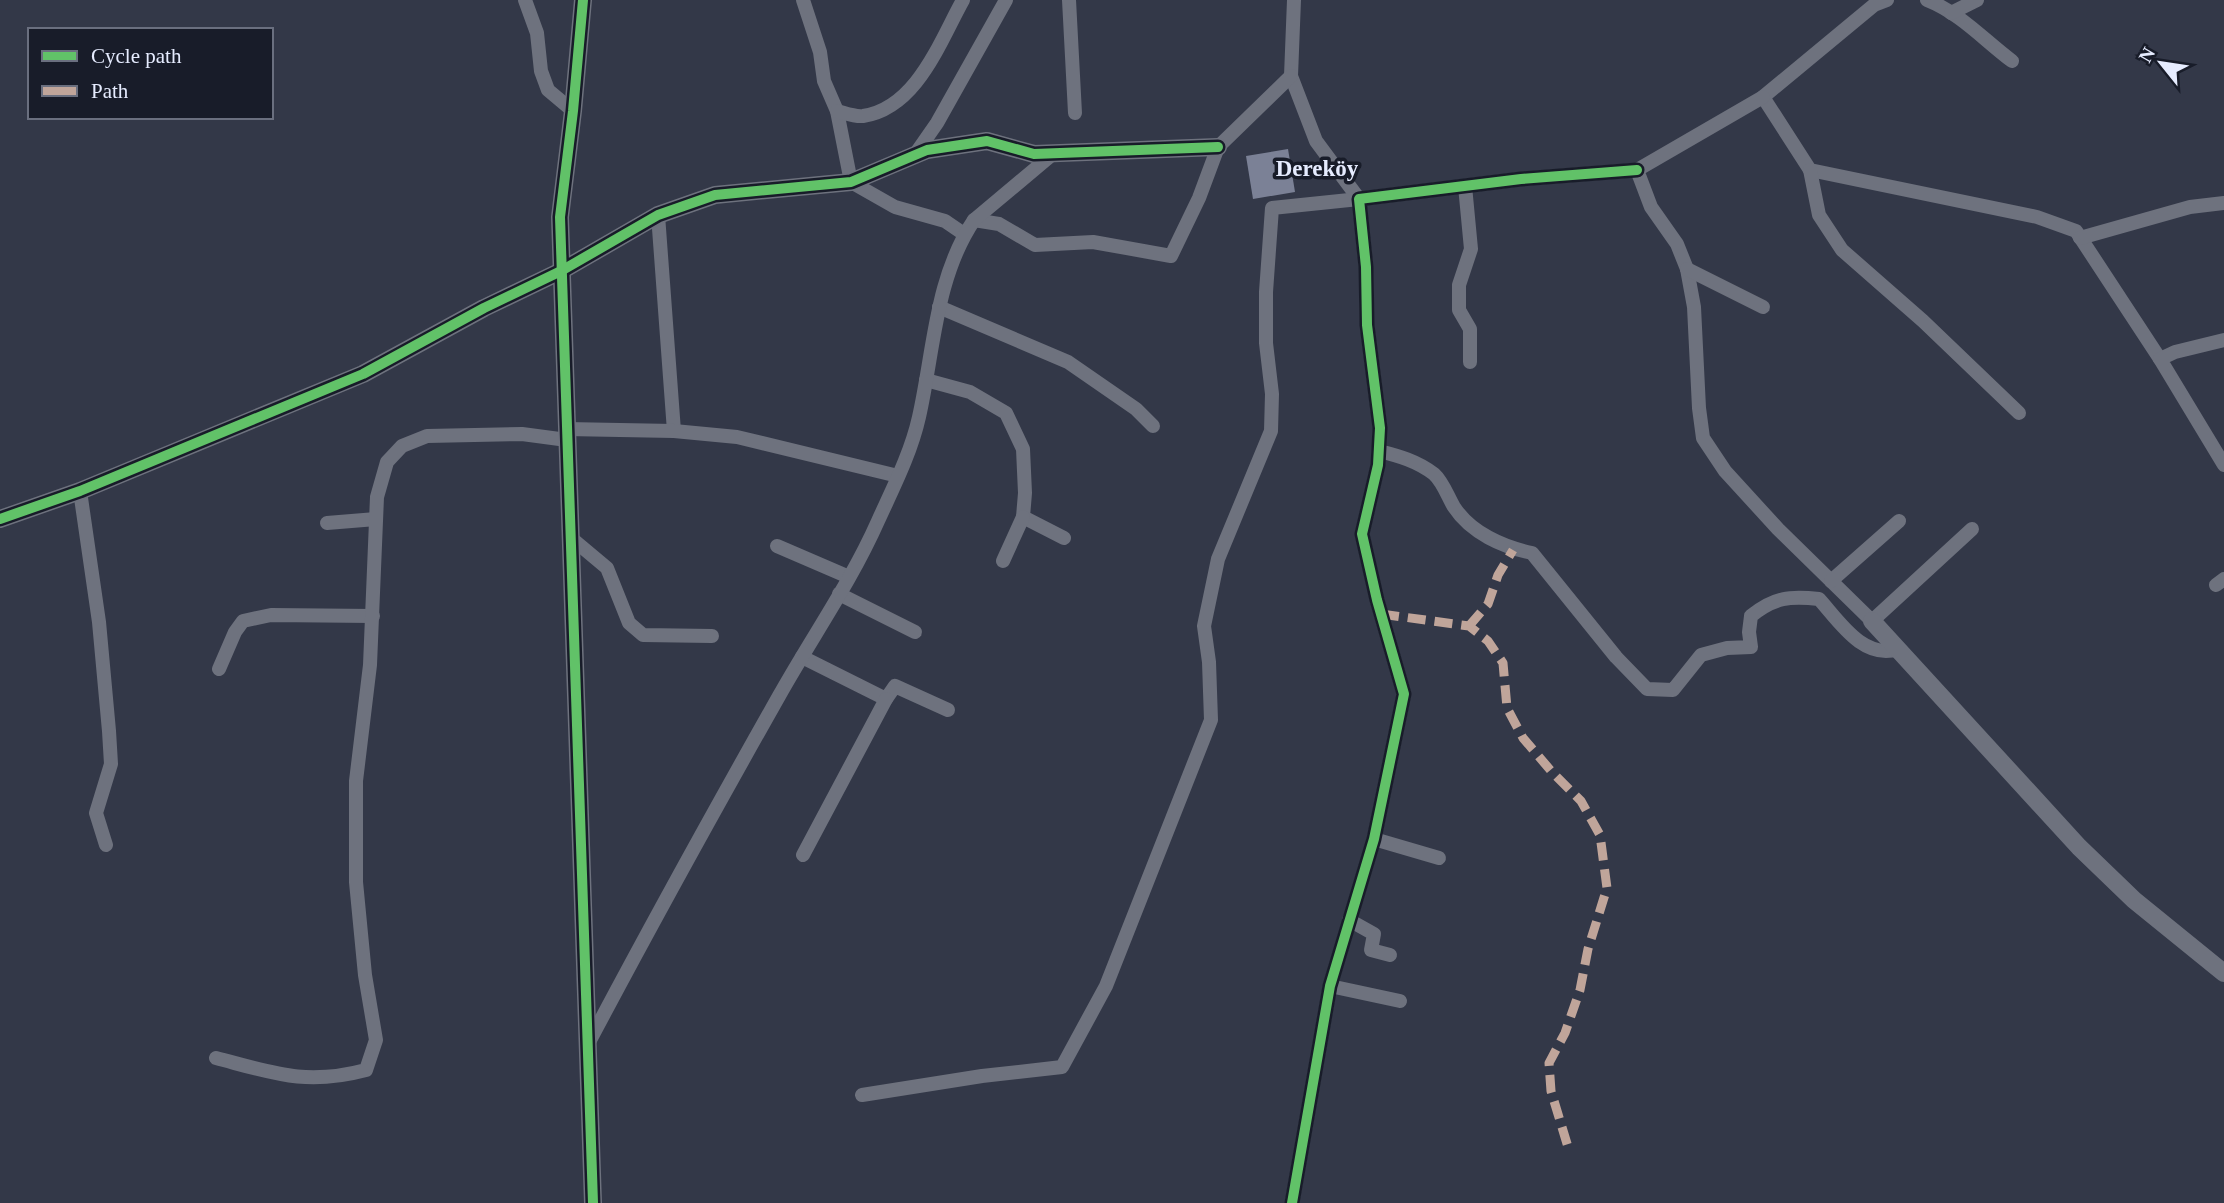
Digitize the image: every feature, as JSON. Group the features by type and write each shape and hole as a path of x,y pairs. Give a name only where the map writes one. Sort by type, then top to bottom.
{"street":[{"path":"525,0 537,33 541,71 548,90 573,111"},
{"path":"583,0 560,217 593,1203"},
{"path":"803,0 820,52 824,81 837,111 851,181 895,207 945,222 964,234"},
{"path":"837,111 861,116 887,109 905,94 920,77 963,0"},
{"path":"914,156 937,123 1006,0"},
{"path":"1069,0 1075,113"},
{"path":"1292,1203 1330,986 1374,839 1404,694 1377,600 1362,534 1378,465 1380,428 1367,325 1366,267 1359,200 1315,141 1291,76 1294,0"},
{"path":"862,1095 982,1076 1062,1067 1106,986 1211,720 1209,662 1204,626 1218,559 1271,431 1272,394 1266,343 1266,292 1272,208 1359,200 1521,178 1637,170 1763,97 1874,5 1887,0"},
{"path":"1928,0 1982,35 2012,61"},
{"path":"1951,13 1977,0"},
{"path":"974,220 999,224 1035,245 1093,242 1171,256 1199,198 1218,147 1291,76"},
{"path":"1763,97 1810,170 1819,215 1842,250 1923,321 2019,413"},
{"path":"0,519 80,491 363,374 484,308 561,271 658,215 715,195 851,181 927,150 987,141 1034,154 1218,147"},
{"path":"588,1044 691,852 866,548 919,420 941,296 964,234 974,220 1054,153"},
{"path":"1637,170 1651,207 1677,244 1687,268 1694,307 1703,438 1725,471 1872,621 2079,846 2134,900 2224,973"},
{"path":"1810,170 2037,217 2076,231 2160,359 2224,465"},
{"path":"1465,186 1471,249 1460,285 1459,310 1470,329 1470,362"},
{"path":"2080,238 2190,207 2224,203"},
{"path":"658,215 674,431"},
{"path":"1687,268 1763,307"},
{"path":"939,307 1068,362 1136,409 1153,426"},
{"path":"2160,359 2175,352 2224,340"},
{"path":"926,380 970,392 1006,413 1023,449 1023,517 1003,561"},
{"path":"216,1058 285,1076 322,1078 366,1070 373,1050 376,1040 365,975 356,882 356,781 370,665 377,496 387,462 402,446 427,436 674,431 737,437 898,476"},
{"path":"1379,451 1409,458 1436,476 1456,509 1475,530 1513,550 1532,553 1616,657 1647,689 1673,690 1701,656 1727,648 1751,647 1751,616 1767,603 1795,596 1819,599 1867,648 1887,653 1898,649"},
{"path":"80,491 99,622 109,731 111,764 96,813 106,845"},
{"path":"1023,517 1064,538"},
{"path":"327,523 376,519"},
{"path":"1831,581 1899,521"},
{"path":"1872,621 1972,529"},
{"path":"570,537 607,568 629,623 643,635 712,636"},
{"path":"776,546 849,577"},
{"path":"839,594 915,632"},
{"path":"219,669 235,632 243,621 271,615 373,616"},
{"path":"802,657 886,699"},
{"path":"803,855 895,686 947,710"},
{"path":"1374,839 1440,858"},
{"path":"1349,920 1374,934 1371,950 1390,955"},
{"path":"1330,986 1400,1001"}],"building":[{"path":"1288,149 1295,192 1253,199 1246,156"}],"marked path":[{"path":"1469,626 1488,604 1498,575 1513,550"},
{"path":"1381,614 1469,626 1488,641 1503,663 1507,708 1523,738 1581,801 1600,835 1607,888 1588,949 1580,990 1565,1033 1549,1063 1551,1091 1568,1147"}],"cycle path":[{"path":"583,0 560,217 593,1203"},
{"path":"0,519 80,491 363,374 484,308 561,271 658,215 715,195 851,182 927,150 987,141 1034,154 1218,147"},
{"path":"1292,1203 1330,986 1374,839 1404,694 1377,600 1362,534 1378,465 1380,428 1367,325 1366,267 1359,199 1521,179 1637,170"}],"district":[{"name":"Dereköy","path":"1317,168"}]}
